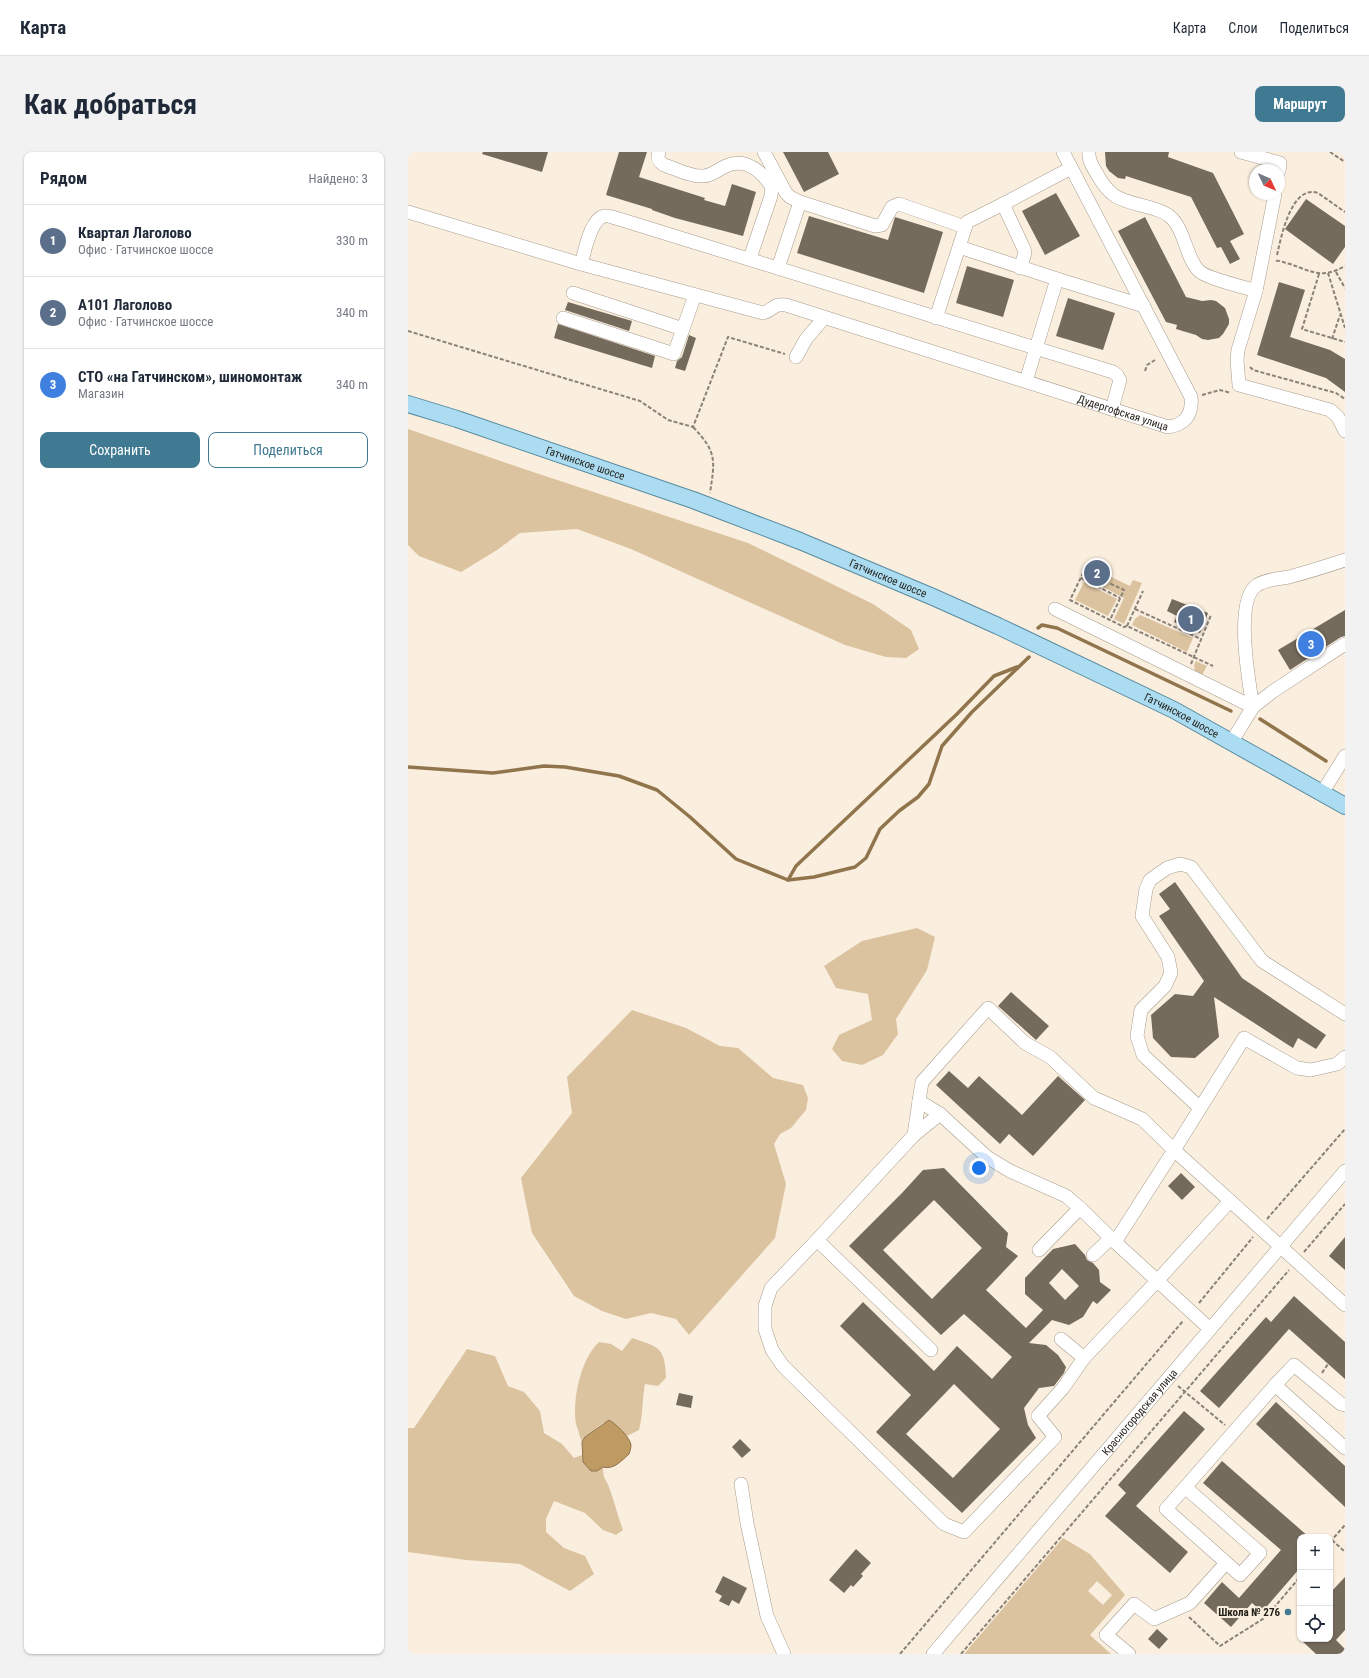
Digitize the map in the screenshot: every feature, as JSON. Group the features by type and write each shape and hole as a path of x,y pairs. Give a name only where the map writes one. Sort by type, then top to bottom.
{"main road":[{"name":"Гатчинское шоссе","path":"408,404 456,418 708,506 800,541 998,626 1174,710 1345,806"}],"street":[{"path":"660,152 658,157 660,162 664,165 698,176 704,176 727,165 740,163 751,166 768,180 772,187 771,196 750,258"},
{"path":"727,165 731,157 738,152"},
{"path":"764,152 786,193 790,197 800,202 875,226 882,225 892,206 899,204 965,227"},
{"path":"1063,152 1191,397"},
{"path":"1090,152 1089,158 1103,185 1114,197 1158,210 1169,216 1177,225 1191,258 1198,270 1209,277 1256,290"},
{"path":"1241,152 1280,164"},
{"path":"936,318 967,222 970,219 1003,204 1071,168"},
{"path":"1085,194 1103,185"},
{"path":"1273,200 1256,290 1238,350 1237,360 1239,386 1330,410 1338,417 1345,431"},
{"path":"778,268 800,202"},
{"path":"1003,204 1024,249 1025,253 1020,268"},
{"name":"Дудергофская улица","path":"408,212 581,264 763,313 769,312 773,307 779,304 786,305 1168,427 1176,426 1183,422 1190,413 1192,405 1191,397"},
{"path":"581,264 592,226 598,218 606,216 750,258 936,318 1113,372 1120,380 1112,409"},
{"path":"959,247 1020,268 1144,306"},
{"path":"1026,381 1057,279"},
{"path":"573,293 683,329"},
{"path":"563,318 674,354 694,295"},
{"path":"796,357 806,339 824,318"},
{"path":"1253,707 1244,654 1247,604 1250,592 1257,585 1273,579 1287,577 1345,560"},
{"path":"1055,609 1253,707"},
{"path":"1232,742 1253,707 1272,692 1345,644"},
{"path":"1322,793 1345,756"},
{"path":"1200,1108 1143,1055 1137,1036 1141,1010 1164,986 1171,973 1168,957 1142,916 1146,889 1150,880 1167,868 1180,864 1191,867 1262,961 1345,1014"},
{"path":"914,1135 922,1082 988,1008 1025,1043 1050,1057 1094,1098 1142,1120 1345,1305"},
{"path":"1093,1256 1113,1240 1174,1150 1244,1038 1297,1068 1310,1070 1324,1067 1337,1064 1345,1057"},
{"path":"919,1101 940,1114 987,1158 1010,1171 1066,1196 1210,1329"},
{"path":"940,1114 914,1135 771,1288 765,1306 765,1329 772,1350 783,1366 944,1524 964,1532 1055,1437 1038,1416 1063,1388 1084,1358 1158,1281 1230,1201"},
{"name":"Красногородская улица","path":"933,1654 1345,1171"},
{"path":"1040,1250 1080,1208"},
{"path":"817,1240 931,1350"},
{"path":"1061,1339 1084,1358"},
{"path":"1185,1487 1260,1553 1240,1575 1166,1509 1185,1487 1275,1385 1294,1365 1340,1404 1345,1405"},
{"path":"1275,1385 1345,1448"},
{"path":"741,1484 747,1524 767,1616 784,1654"},
{"path":"1129,1654 1106,1635 1134,1604 1154,1619 1190,1603 1226,1563"}],"path":[{"path":"1330,152 1345,162"},
{"path":"1274,268 1286,218 1303,195 1314,192 1345,212"},
{"path":"1276,260 1319,274 1336,271 1345,266"},
{"path":"1336,271 1345,288"},
{"path":"1328,273 1345,328"},
{"path":"1319,274 1302,330 1345,342"},
{"path":"1332,339 1340,313"},
{"path":"408,331 640,401 668,420 692,427 706,441 713,456 713,473 708,506"},
{"path":"692,427 728,337 796,357"},
{"path":"1145,371 1147,365 1155,360"},
{"path":"1248,363 1253,370 1336,393 1345,399"},
{"path":"1191,397 1220,390 1236,395"},
{"path":"1086,567 1070,600 1124,627 1127,626 1213,666"},
{"path":"1081,578 1120,598"},
{"path":"1104,632 1124,590 1105,581"},
{"path":"1121,641 1143,591"},
{"path":"1135,609 1201,639"},
{"path":"1187,673 1211,615"},
{"path":"900,1654 1345,1129"},
{"path":"961,1654 1345,1204"},
{"path":"1174,1382 1233,1433"},
{"path":"1333,1539 1345,1526"},
{"path":"1333,1541 1345,1552"},
{"path":"1188,1616 1220,1646 1266,1617 1297,1581"}],"shaded area":[{"path":"408,429 748,543 873,604 911,630 919,649 906,658 886,657 845,645 631,549 577,529 520,533 497,550 461,572 419,556 408,545"},
{"path":"1107,575 1130,586 1133,580 1142,583 1124,624 1114,619 1124,598 1101,586"},
{"path":"1084,582 1117,599 1108,616 1075,600"},
{"path":"1140,615 1193,638 1187,652 1132,625 1135,619"},
{"path":"1196,661 1207,666 1202,675 1195,671 1194,665"},
{"path":"917,928 935,937 927,970 896,1019 898,1034 883,1055 862,1065 842,1061 832,1049 839,1035 872,1020 868,994 836,988 824,966 862,941"},
{"path":"632,1010 686,1028 720,1046 738,1048 773,1078 803,1085 808,1098 806,1110 791,1128 780,1134 774,1144 786,1184 775,1238 689,1335 676,1319 651,1313 626,1319 602,1311 574,1296 532,1233 521,1178 572,1113 567,1077"},
{"path":"632,1338 654,1346 659,1350 664,1360 666,1378 658,1386 645,1384 639,1430 627,1436 621,1432 618,1426 603,1423 585,1437 582,1442 576,1424 575,1403 579,1380 587,1358 599,1342 611,1344 622,1351"},
{"path":"467,1349 495,1356 508,1386 524,1392 540,1411 544,1433 562,1444 574,1458 582,1455 583,1462 603,1467 604,1478 609,1486 623,1530 616,1535 603,1530 585,1513 554,1501 546,1519 546,1532 564,1548 585,1556 594,1574 570,1591 520,1564 466,1560 408,1552 408,1428 414,1428"},
{"path":"609,1420 628,1438 631,1445 629,1454 614,1466 607,1468 603,1467 597,1471 591,1471 583,1462 582,1442 585,1437"},
{"path":"1063,1538 1090,1554 1125,1595 1090,1635 1111,1654 964,1654","holes":["1097,1581 1112,1595 1103,1605 1088,1591"]}],"building":[{"path":"483,152 548,152 542,172 482,154"},
{"path":"619,152 647,152 639,177 705,198 704,200 725,206 732,184 756,192 743,236 675,218 652,209 606,195"},
{"path":"783,152 828,152 839,174 804,192"},
{"path":"1105,152 1169,152 1168,157 1213,173 1244,234 1230,241 1240,259 1230,264 1221,247 1217,248 1191,197 1126,176 1125,179 1118,178 1109,171 1106,166"},
{"path":"1056,193 1080,236 1045,255 1022,211"},
{"path":"1306,199 1345,226 1345,247 1333,264 1285,229"},
{"path":"809,216 888,240 895,217 943,232 924,293 797,253"},
{"path":"1145,217 1186,297 1202,301 1216,301 1225,308 1229,319 1229,324 1219,338 1208,340 1202,339 1196,335 1176,329 1177,325 1166,322 1118,231"},
{"path":"967,266 1014,280 1003,317 956,303"},
{"path":"1279,282 1305,290 1290,337 1330,350 1345,359 1345,392 1326,378 1257,355"},
{"path":"1068,298 1115,313 1103,350 1056,336"},
{"path":"568,302 632,321 629,331 565,310"},
{"path":"558,324 655,356 652,368 554,338"},
{"path":"689,335 696,338 685,371 675,368 677,361 682,357"},
{"path":"1172,599 1208,613 1200,633 1174,622 1177,616 1167,611"},
{"path":"1345,610 1345,636 1341,637 1290,670 1278,650"},
{"path":"1175,882 1242,978 1326,1035 1316,1049 1298,1038 1293,1048 1214,997 1219,1037 1195,1058 1171,1057 1153,1038 1151,1015 1175,994 1193,996 1204,981 1159,916 1170,909 1159,894"},
{"path":"1011,992 1049,1026 1036,1040 998,1006"},
{"path":"949,1071 968,1088 979,1076 1022,1115 1058,1076 1085,1100 1033,1156 1009,1134 1000,1144 936,1085"},
{"path":"944,1168 1008,1233 1006,1247 1018,1256 986,1290 1026,1328 1043,1310 1025,1294 1025,1278 1053,1249 1075,1244 1085,1255 1087,1260 1093,1263 1099,1270 1100,1282 1111,1290 1097,1304 1093,1301 1083,1317 1069,1325 1052,1320 1029,1343 1046,1345 1058,1355 1066,1367 1064,1373 1054,1386 1039,1388 1024,1408 1028,1425 1036,1438 962,1513 876,1432 911,1395 840,1326 863,1302 934,1371 957,1346 992,1379 1012,1357 964,1314 941,1335 849,1246 923,1170","holes":["934,1200 982,1248 932,1299 883,1250","1062,1269 1079,1286 1065,1300 1049,1283","954,1384 1000,1429 953,1478 906,1434"]},
{"path":"1181,1173 1195,1187 1182,1200 1168,1186"},
{"path":"1345,1237 1345,1270 1329,1256"},
{"path":"1294,1296 1345,1342 1345,1379 1289,1329 1219,1408 1200,1391 1266,1317 1271,1322"},
{"path":"679,1393 693,1396 691,1408 676,1405"},
{"path":"1276,1402 1345,1466 1345,1507 1256,1424"},
{"path":"1184,1411 1205,1429 1136,1506 1188,1552 1170,1573 1105,1516 1126,1493 1118,1485"},
{"path":"740,1439 751,1450 742,1458 732,1447"},
{"path":"1222,1461 1306,1534 1297,1534 1297,1571 1262,1612 1252,1603 1231,1627 1204,1603 1222,1582 1239,1598 1281,1550 1203,1483"},
{"path":"856,1549 871,1563 861,1574 863,1576 853,1587 851,1585 844,1593 829,1580"},
{"path":"723,1576 747,1588 739,1604 732,1600 729,1606 719,1601 722,1596 715,1592"},
{"path":"1345,1577 1345,1630 1336,1640 1345,1649 1345,1654 1316,1654 1303,1642 1333,1642 1333,1590"},
{"path":"1157,1629 1168,1639 1159,1649 1148,1639"}],"waterway":[{"path":"1038,628 1042,625 1057,628 1231,711"},
{"path":"408,767 493,773 544,766 565,767 619,776 657,790 690,817 736,859 788,880 814,877 855,867 866,858 880,829 899,811 918,797 929,784 942,746 972,712 1029,657"},
{"path":"788,880 796,866 957,714 994,676 1017,667"},
{"path":"1260,719 1326,761"}],"place":[{"name":"А101 Лаголово","path":"1097,573"},
{"name":"Квартал Лаголово","path":"1191,619"},
{"name":"СТО «на Гатчинском», шиномонтаж","path":"1311,644"},
{"name":"Школа № 276","path":"1288,1612"}]}
